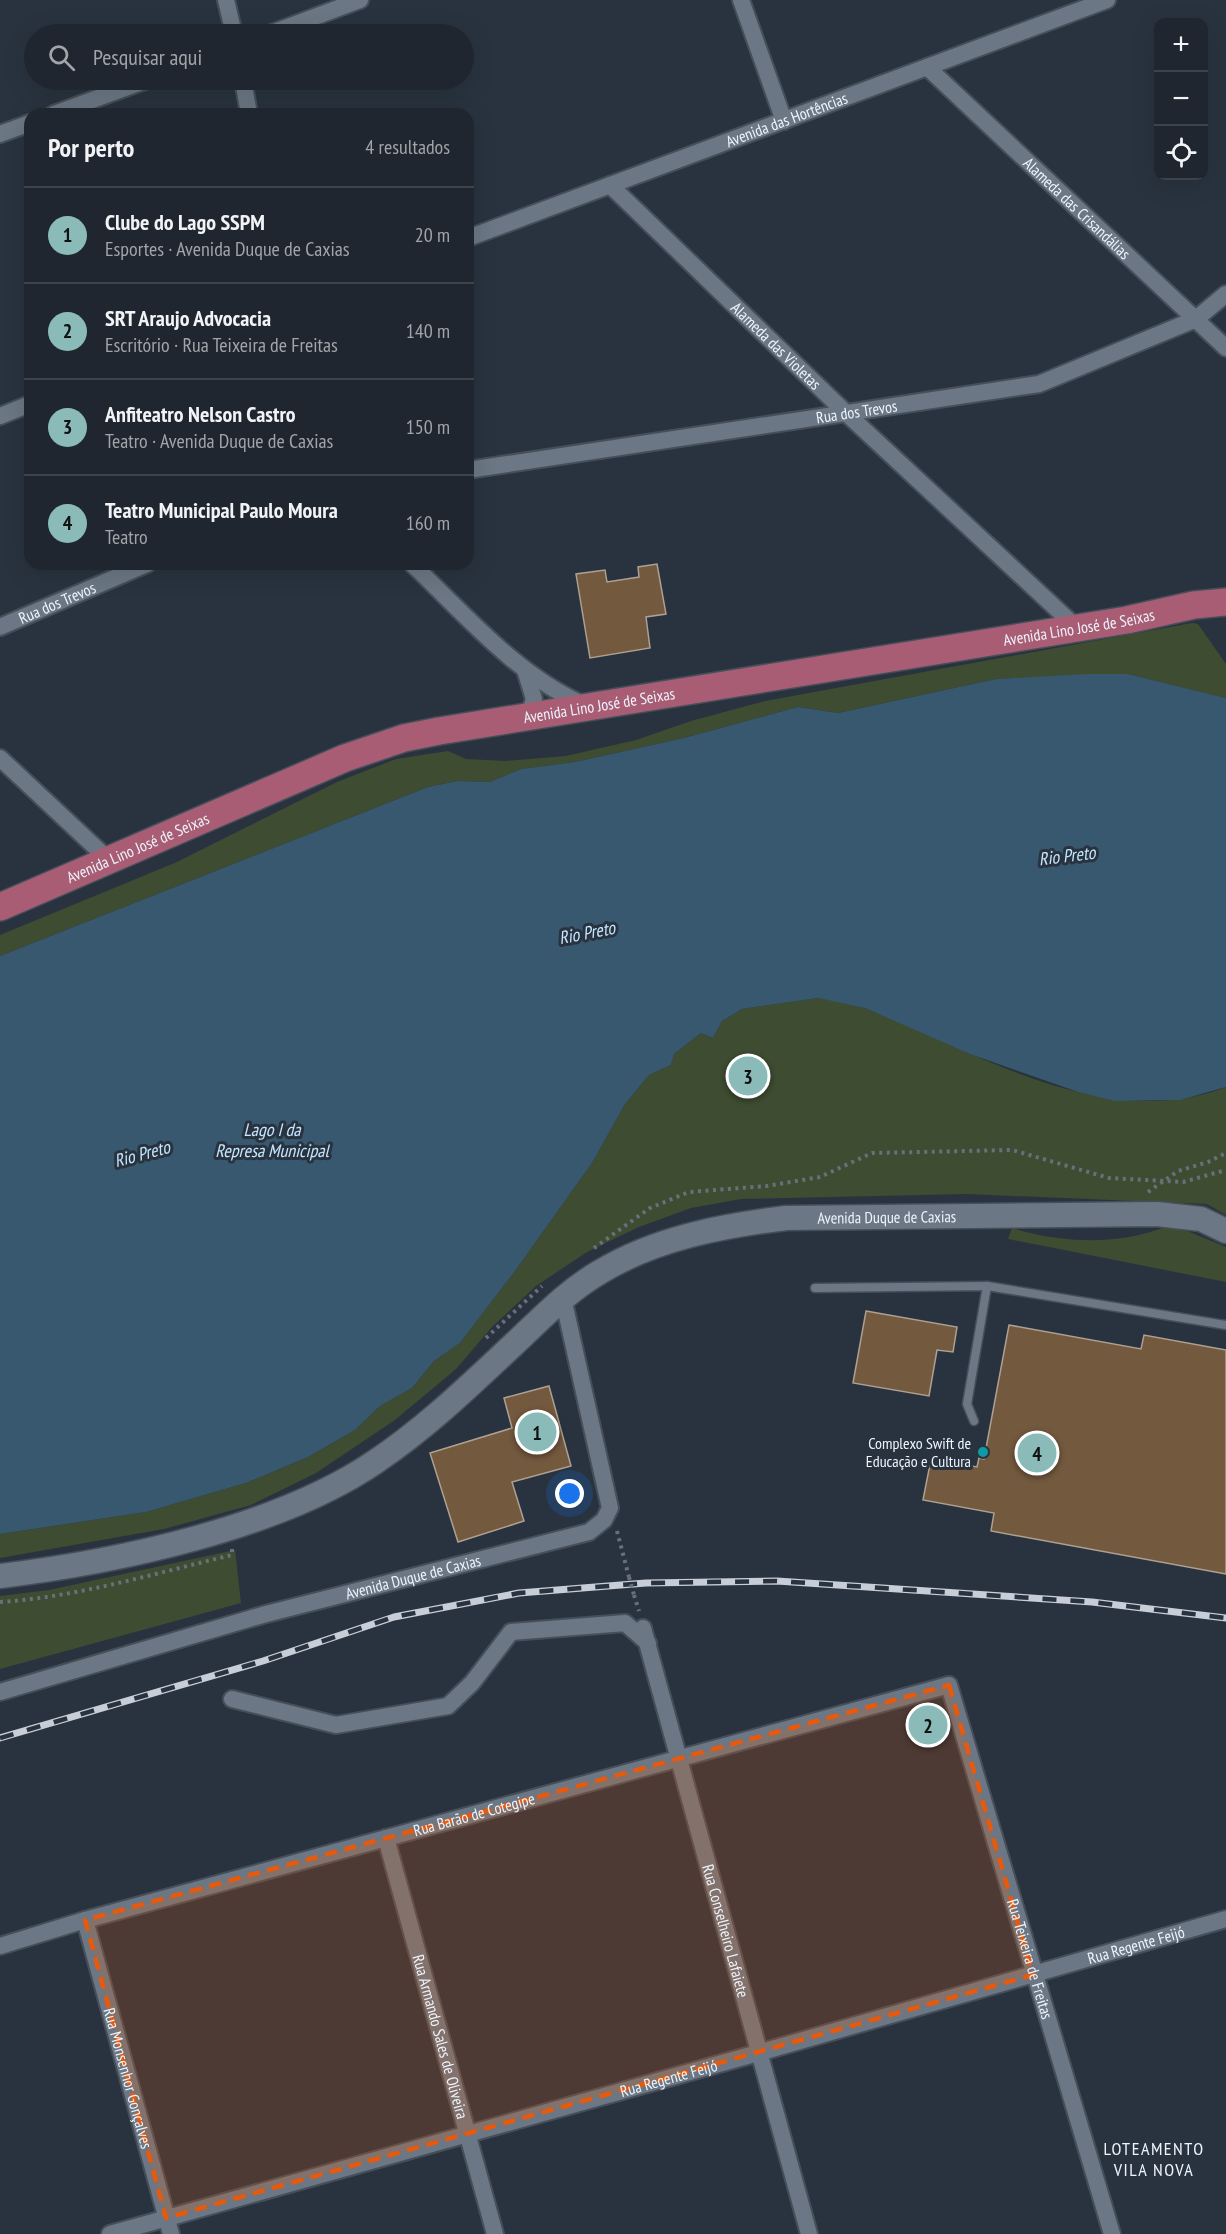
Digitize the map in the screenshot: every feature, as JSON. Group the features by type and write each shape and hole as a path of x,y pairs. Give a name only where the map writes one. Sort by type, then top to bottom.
{"main road":[{"name":"Avenida Lino José de Seixas","path":"0,907 377,747 404,738 529,715 1127,620 1194,605 1226,602"},
{"name":"Avenida Duque de Caxias","path":"0,1576 100,1560 192,1538 256,1520 318,1494 374,1464 429,1423 553,1291 600,1272 635,1254 681,1237 734,1224 786,1218 1157,1214 1201,1219 1226,1231"}],"street":[{"path":"226,0 232,24"},
{"path":"296,24 360,0"},
{"path":"741,0 784,121"},
{"name":"Avenida das Hortências","path":"474,236 1107,0"},
{"name":"Alameda das Crisandálias","path":"927,68 1226,348"},
{"path":"70,108 120,90"},
{"path":"245,90 248,108"},
{"path":"0,134 24,125"},
{"name":"Alameda das Violetas","path":"610,185 845,412 1076,627"},
{"name":"Rua dos Trevos","path":"474,469 1040,384 1197,319 1226,294"},
{"path":"0,416 24,406"},
{"name":"Rua dos Trevos","path":"0,627 133,570"},
{"path":"418,570 525,670 551,690 585,706"},
{"path":"525,670 534,699 529,715"},
{"path":"0,758 110,861"},
{"name":"Avenida Duque de Caxias","path":"0,1692 266,1614 589,1532 604,1520 610,1508 553,1291"},
{"name":"Rua Conselheiro Lafaiete","path":"232,1699 336,1725 448,1706 471,1683 511,1632 625,1623 646,1635 809,2234"},
{"name":"Rua Barão de Cotegipe","path":"0,1946 85,1920 949,1685"},
{"name":"Rua Teixeira de Freitas","path":"949,1685 1033,1975 1112,2234"},
{"name":"Rua Armando Sales de Oliveira","path":"386,1838 495,2234"},
{"name":"Rua Regente Feijó","path":"110,2234 169,2226 466,2133 758,2053 1226,1918"},
{"name":"Rua Monsenhor Gonçalves","path":"85,1920 169,2226"}],"lane":[{"path":"816,1288 987,1287 1226,1325"},
{"path":"974,1421 967,1404 987,1287"}],"path":[{"path":"585,1255 650,1208 689,1192 767,1186 820,1177 872,1153 1012,1150 1109,1178 1183,1182 1226,1170"},
{"path":"483,1341 553,1291"},
{"path":"622,1550 634,1594"}],"highlighted area":[{"path":"949,1685 1033,1975 166,2218 85,1920"}],"green space":[{"path":"1192,623 1198,624 1226,664 1226,698 1128,674 996,679 838,713 798,707 684,738 575,762 521,769 490,782 457,781 428,787 0,956 0,935 177,862 337,782 396,759 448,751 466,759 506,761 566,756 636,740 691,721 765,701"},
{"path":"818,998 861,1007 997,1065 1042,1082 1088,1094 1134,1101 1180,1099 1226,1087 1226,1215 1207,1204 967,1194 741,1199 691,1208 639,1227 587,1252 536,1286 492,1327 456,1369 395,1420 316,1473 251,1505 164,1529 0,1558 0,1534 146,1512 246,1483 308,1457 355,1430 380,1406 412,1388 434,1361 460,1343 592,1163 625,1104 649,1075 671,1065 674,1054 701,1033 713,1038 722,1021 742,1009"},
{"path":"1167,1226 1180,1228 1226,1247 1226,1282 1008,1239 1012,1228 1050,1237 1090,1240 1130,1237"},
{"path":"235,1550 241,1603 0,1669 0,1596 49,1590"}],"water":[{"name":"Lago I da Represa Municipal","path":"1128,674 1226,698 1226,1087 1180,1100 1115,1101 1078,1092 970,1054 865,1008 818,998 742,1009 722,1021 713,1038 701,1033 674,1054 671,1065 649,1075 625,1104 592,1163 460,1343 434,1361 412,1388 380,1406 355,1430 308,1457 246,1483 146,1512 0,1534 0,956 428,787 457,781 490,782 521,769 575,762 684,738 798,707 838,713 996,679"}],"building":[{"path":"657,564 666,614 646,617 650,648 590,658 576,574 605,570 607,582 639,577 638,567"},
{"path":"866,1311 957,1327 953,1352 937,1350 929,1396 853,1383"},
{"path":"1009,1325 1141,1349 1144,1335 1226,1350 1226,1574 991,1531 994,1513 923,1500 931,1459 977,1467 979,1458 984,1459"},
{"path":"549,1386 571,1466 512,1482 524,1521 458,1542 430,1453 512,1428 504,1398"}],"railway":[{"path":"0,1738 263,1661 394,1617 519,1593 646,1583 777,1581 1092,1602 1226,1618"}],"place":[{"name":"Anfiteatro Nelson Castro","path":"748,1076"},
{"name":"Clube do Lago SSPM","path":"537,1432"},
{"name":"Complexo Swift de Educação e Cultura","path":"983,1452"},
{"name":"Teatro Municipal Paulo Moura","path":"1037,1453"},
{"name":"SRT Araujo Advocacia","path":"928,1725"}],"district":[{"name":"LOTEAMENTO VILA NOVA","path":"1154,2159"}],"water label":[{"name":"Rio Preto","path":"1067,856"},
{"name":"Rio Preto","path":"587,933"},
{"name":"Rio Preto","path":"142,1154"}]}
